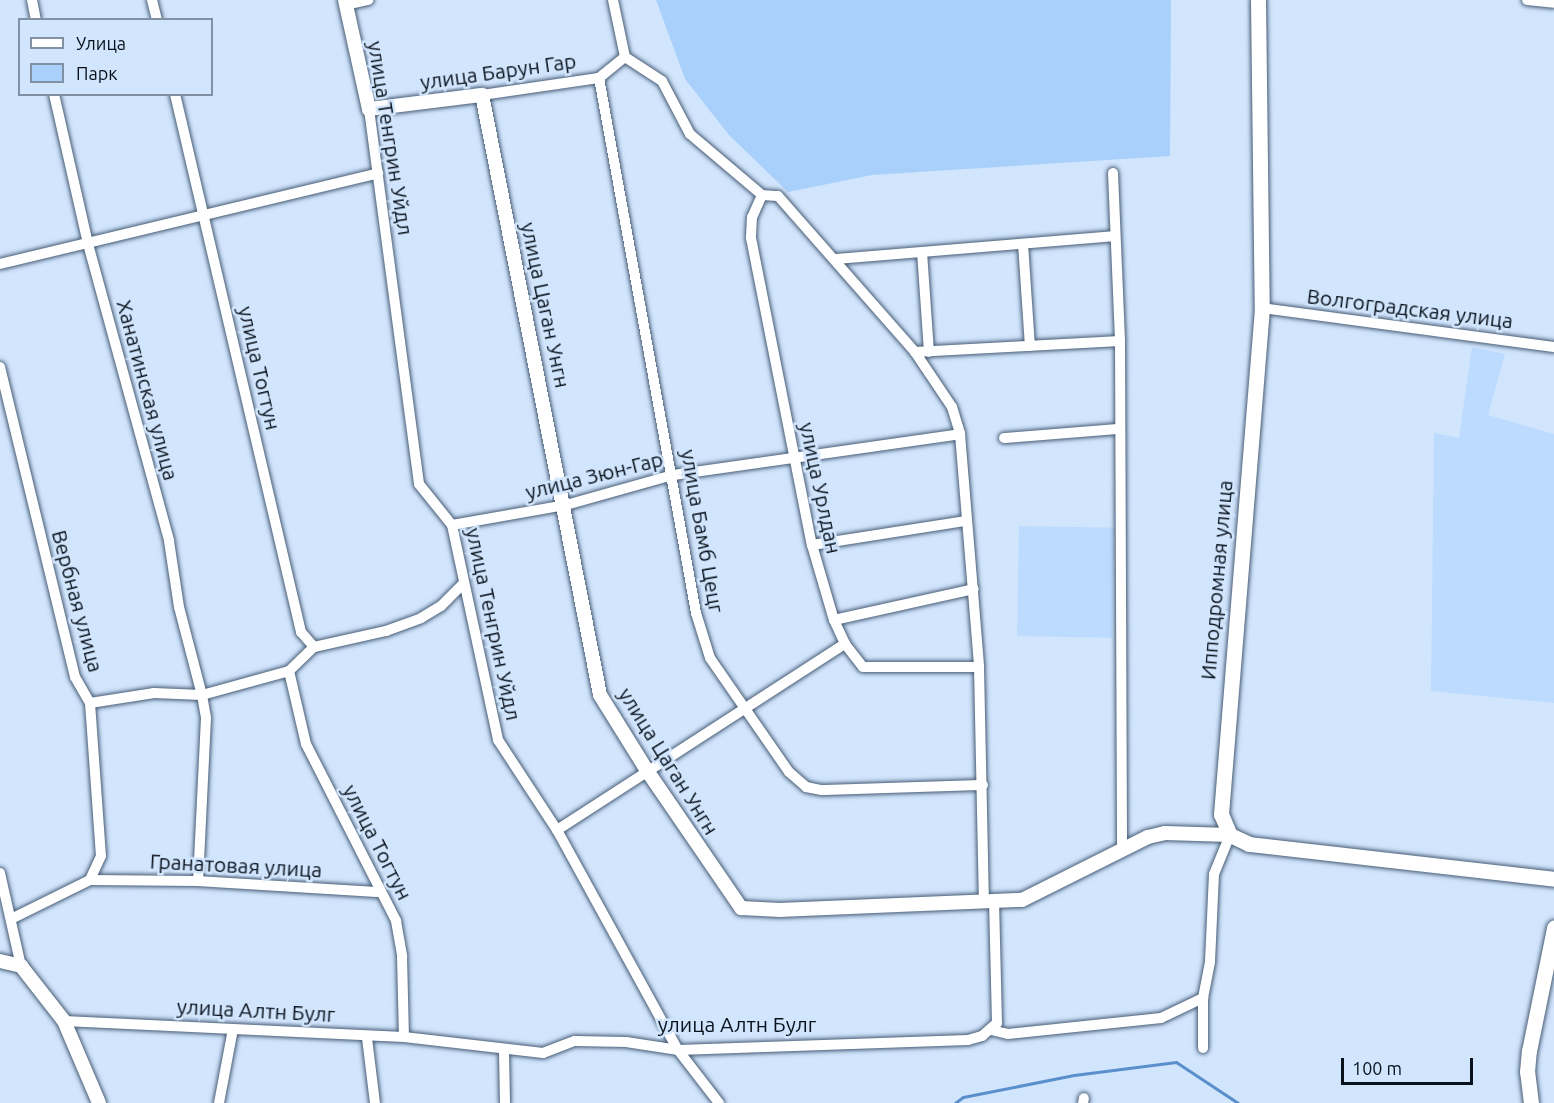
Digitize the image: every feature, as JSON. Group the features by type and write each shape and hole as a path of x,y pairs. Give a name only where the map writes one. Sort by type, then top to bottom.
{"main road":[{"name":"Ипподромная улица","path":"1230,835 1221,814 1262,308 1258,0"},
{"path":"1230,835 1249,844 1554,879"},
{"path":"1531,1103 1527,1072 1529,1051 1554,928"}],"street":[{"path":"32,0 36,18"},
{"path":"152,0 156,18"},
{"path":"345,2 368,0"},
{"path":"613,0 625,57 662,81 690,134 762,195 778,196 915,352 952,407 960,434 980,667 983,785 997,1023 991,1030 1008,1034 1161,1018 1203,998"},
{"path":"1527,0 1554,3"},
{"name":"улица Тенгрин Уйдл","path":"345,2 369,109 418,484 452,525 498,740 557,830 678,1050 719,1103"},
{"name":"улица Барун Гар","path":"369,109 599,78 625,57"},
{"name":"улица Бамб Цецг","path":"599,78 704,641 710,658 789,772 806,787 983,785"},
{"name":"улица Цаган Унгн","path":"482,95 566,506 600,694 648,771 741,908 780,910 1032,898 1122,848 1165,833 1230,835"},
{"name":"Ханатинская улица","path":"54,96 88,244 169,541 179,607 202,695 206,718 198,881"},
{"name":"улица Тогтун","path":"175,96 301,633 314,647"},
{"path":"0,264 378,172"},
{"path":"1113,173 1120,342 1122,848"},
{"name":"улица Урлдан","path":"762,195 752,217 751,238 812,545 834,621 845,644 863,667 980,667"},
{"path":"835,259 1114,236"},
{"path":"1023,244 1030,346"},
{"path":"922,252 929,352"},
{"name":"Волгоградская улица","path":"1262,308 1554,347"},
{"path":"915,352 1120,342"},
{"name":"Вербная улица","path":"0,367 75,677 90,703 101,856 90,880"},
{"path":"1004,438 1119,429"},
{"name":"улица Зюн-Гар","path":"452,525 566,506 673,475 960,434"},
{"path":"812,545 966,521"},
{"path":"90,703 154,693 202,695 289,671 314,647 386,631 421,618 441,606 463,584"},
{"path":"834,621 974,589"},
{"path":"557,830 747,710 845,644"},
{"name":"улица Тогтун","path":"289,671 306,744 396,921 402,956 404,1037"},
{"path":"1203,1048 1203,998 1210,962 1214,874 1230,835"},
{"path":"0,873 21,966 39,985 64,1021 99,1103"},
{"path":"11,919 90,880"},
{"name":"Гранатовая улица","path":"90,880 198,881 380,892"},
{"path":"0,961 21,966"},
{"name":"улица Алтн Булг","path":"64,1021 368,1038 404,1037 504,1051 543,1053 575,1041 626,1042 678,1050 968,1040 991,1030"},
{"path":"219,1103 233,1029"},
{"path":"368,1038 375,1103"},
{"path":"504,1051 505,1103"}],"shaded area":[{"path":"1472,347 1505,354 1488,415 1554,434 1554,703 1431,691 1434,433 1459,438"},
{"path":"1019,526 1114,528 1112,638 1017,636"}],"green space":[{"path":"656,0 1171,0 1170,156 872,175 788,192 729,135 685,79"}],"waterway":[{"path":"955,1103 963,1097 1074,1075 1176,1062 1238,1103"}]}
